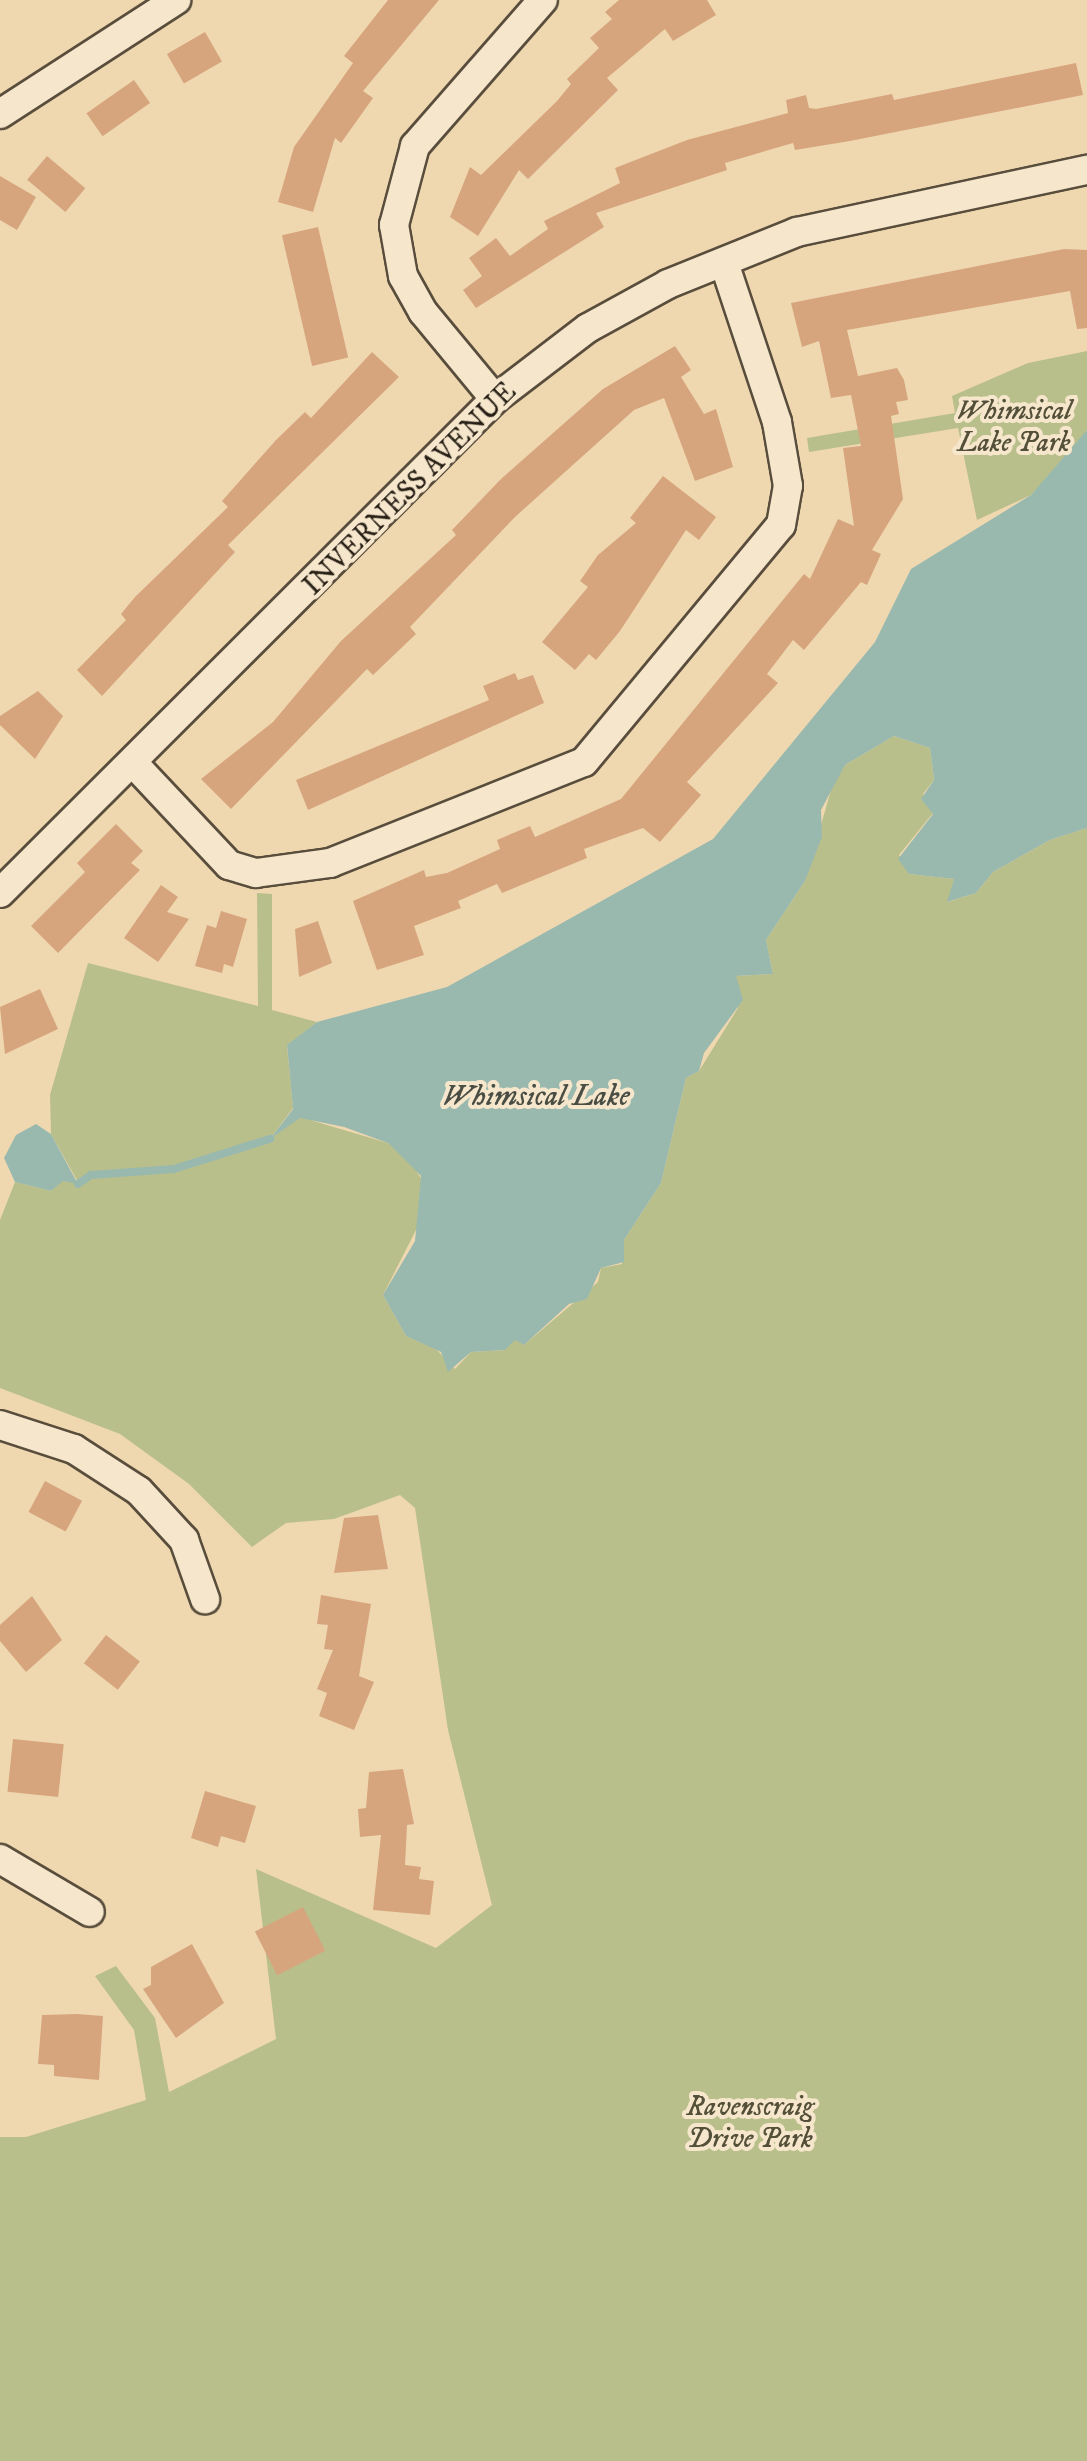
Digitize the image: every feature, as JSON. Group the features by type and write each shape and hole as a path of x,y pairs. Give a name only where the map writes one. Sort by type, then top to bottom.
{"street":[{"path":"0,114 176,0"},
{"path":"495,399 423,312 403,276 394,225 415,146 543,0"},
{"name":"INVERNESS AVENUE","path":"0,893 135,765 495,399 588,328 668,284 725,266 797,232 1087,170"},
{"path":"135,765 229,865 256,873 330,863 584,762 781,525 788,486 777,422 725,266"},
{"path":"0,1425 74,1449 139,1491 184,1540 205,1599"},
{"path":"0,1859 90,1912"}],"green space":[{"name":"Whimsical Lake Park","path":"1087,351 1087,430 1079,445 1031,495 977,520 958,428 809,452 807,438 955,413 952,396 1028,363"},
{"name":"Ravenscraig Drive Park","path":"894,736 930,748 934,780 923,794 933,813 899,855 909,874 954,879 948,902 976,893 993,872 1050,840 1087,828 1087,2461 0,2461 0,2137 26,2137 146,2100 134,2030 95,1976 116,1966 155,2018 169,2092 276,2039 256,1869 436,1948 492,1905 448,1730 415,1508 400,1495 334,1519 286,1523 252,1547 189,1484 120,1434 0,1388 0,1220 15,1182 51,1191 62,1181 78,1182 51,1134 50,1095 88,963 258,1006 257,893 272,894 272,1010 317,1022 287,1046 293,1108 270,1139 300,1117 388,1143 412,1164 424,1183 418,1226 383,1295 406,1336 436,1349 455,1369 471,1352 505,1350 515,1339 524,1345 598,1282 601,1268 622,1264 624,1240 661,1183 686,1078 699,1071 738,1008 736,976 773,974 766,940 805,881 833,783 845,765"}],"water":[{"name":"Whimsical Lake","path":"1087,430 1087,828 1050,840 993,872 976,893 947,902 954,879 909,874 898,859 933,814 921,799 934,780 930,748 894,736 845,765 821,810 822,837 805,881 766,940 773,974 736,976 743,1000 704,1053 699,1071 686,1078 661,1183 624,1240 624,1262 601,1268 587,1299 569,1304 524,1345 515,1340 505,1350 471,1352 448,1372 441,1352 406,1336 383,1295 415,1241 421,1176 388,1143 344,1127 300,1118 270,1139 293,1109 287,1045 317,1022 447,987 713,839 875,642 911,569 1031,495"},
{"path":"36,1124 51,1134 78,1184 63,1181 51,1191 15,1182 4,1158 16,1135"}],"building":[{"path":"388,0 439,0 363,91 373,98 341,143 335,138 313,212 278,202 294,147 353,63 344,56"},
{"path":"619,0 707,0 716,15 673,41 665,29 607,78 618,90 528,179 519,170 478,236 450,217 470,167 481,175 557,101 571,84 567,79 599,48 590,38 612,19 605,12"},
{"path":"205,32 222,61 184,83 167,54"},
{"path":"1076,63 1083,95 850,141 795,150 793,143 725,163 727,170 596,213 604,227 476,308 463,290 482,276 469,258 496,238 510,256 548,229 544,221 620,183 615,168 687,140 788,113 786,100 806,95 809,108 816,109 892,94 894,100"},
{"path":"134,80 150,103 103,136 86,113"},
{"path":"47,156 85,188 65,212 27,180"},
{"path":"0,176 36,197 17,230 0,220"},
{"path":"318,227 348,358 312,366 282,235"},
{"path":"1064,249 1087,250 1087,328 1077,329 1070,291 847,330 858,376 897,368 904,380 908,400 896,402 899,414 891,416 903,499 872,550 881,554 867,585 861,582 804,650 793,640 767,674 778,683 687,782 701,795 660,842 643,828 584,849 587,858 502,893 497,884 458,901 461,908 414,926 424,955 377,970 353,901 424,870 426,877 447,873 500,849 497,840 530,826 535,837 621,799 804,574 810,579 838,519 854,526 843,448 861,446 851,395 831,398 819,341 802,347 791,303"},
{"path":"675,346 691,370 681,377 704,414 716,409 733,467 695,481 664,398 634,410 515,517 410,627 416,634 373,675 367,669 231,809 201,779 273,722 341,641 456,535 452,530 501,479 603,389"},
{"path":"372,352 399,377 228,545 235,552 102,696 77,670 126,620 121,614 135,597 228,507 222,501 276,440 305,412 311,418"},
{"path":"663,476 716,517 699,540 686,530 620,631 596,660 589,654 575,670 542,642 588,587 580,581 598,555 636,523 630,518"},
{"path":"515,673 518,680 533,675 544,703 308,810 296,780 489,700 483,686"},
{"path":"38,691 63,716 35,759 0,725 0,716"},
{"path":"116,824 143,851 131,863 140,870 58,953 31,926 85,872 77,863"},
{"path":"161,885 178,897 167,912 189,919 158,962 124,938"},
{"path":"221,911 247,919 233,967 224,964 222,973 195,966 207,925 216,928"},
{"path":"318,921 332,963 299,977 295,929"},
{"path":"40,989 58,1029 5,1054 0,1007"},
{"path":"45,1481 82,1501 66,1532 29,1512"},
{"path":"378,1515 388,1569 334,1573 344,1518"},
{"path":"321,1595 371,1604 359,1676 374,1682 354,1730 319,1716 327,1693 317,1689 333,1650 324,1649 328,1625 317,1624"},
{"path":"32,1596 62,1640 26,1672 0,1641 0,1625"},
{"path":"106,1635 140,1661 118,1690 84,1663"},
{"path":"13,1739 64,1744 58,1797 7,1792"},
{"path":"403,1769 414,1824 407,1825 405,1865 421,1867 419,1879 434,1881 430,1915 373,1910 381,1835 360,1837 358,1809 366,1808 369,1772"},
{"path":"205,1791 256,1806 245,1843 221,1836 218,1847 191,1838"},
{"path":"303,1907 325,1951 277,1975 255,1932"},
{"path":"192,1944 224,2003 176,2038 143,1989 151,1985 151,1967"},
{"path":"42,2015 103,2016 99,2080 54,2076 54,2065 38,2064"}],"waterway":[{"path":"78,1184 91,1175 174,1169 270,1139"}]}
